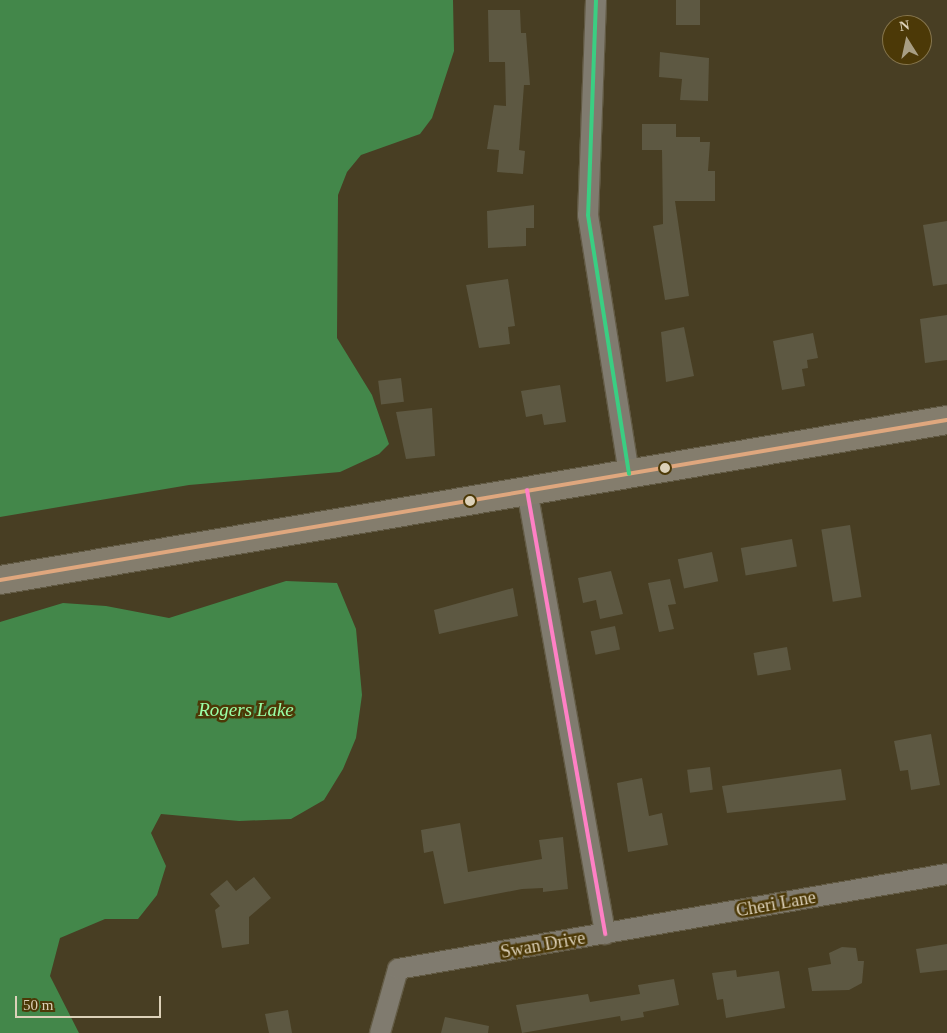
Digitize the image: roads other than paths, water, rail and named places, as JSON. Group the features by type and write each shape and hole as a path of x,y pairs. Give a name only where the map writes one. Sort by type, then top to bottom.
{"street":[{"path":"596,0 588,215 629,474"},
{"path":"0,580 947,420"},
{"name":"Swan Drive","path":"380,1033 398,969 605,934 528,490"},
{"name":"Cheri Lane","path":"605,934 947,874"}],"water":[{"path":"0,0 453,0 454,51 432,118 420,134 361,155 347,172 338,195 337,338 372,395 389,444 379,454 340,472 189,485 0,517"},
{"name":"Rogers Lake","path":"286,581 337,583 356,629 362,695 356,738 343,769 324,800 291,819 239,821 161,814 151,833 166,866 157,895 138,919 105,919 60,938 50,976 79,1033 0,1033 0,622 63,603 106,606 169,618"}]}
